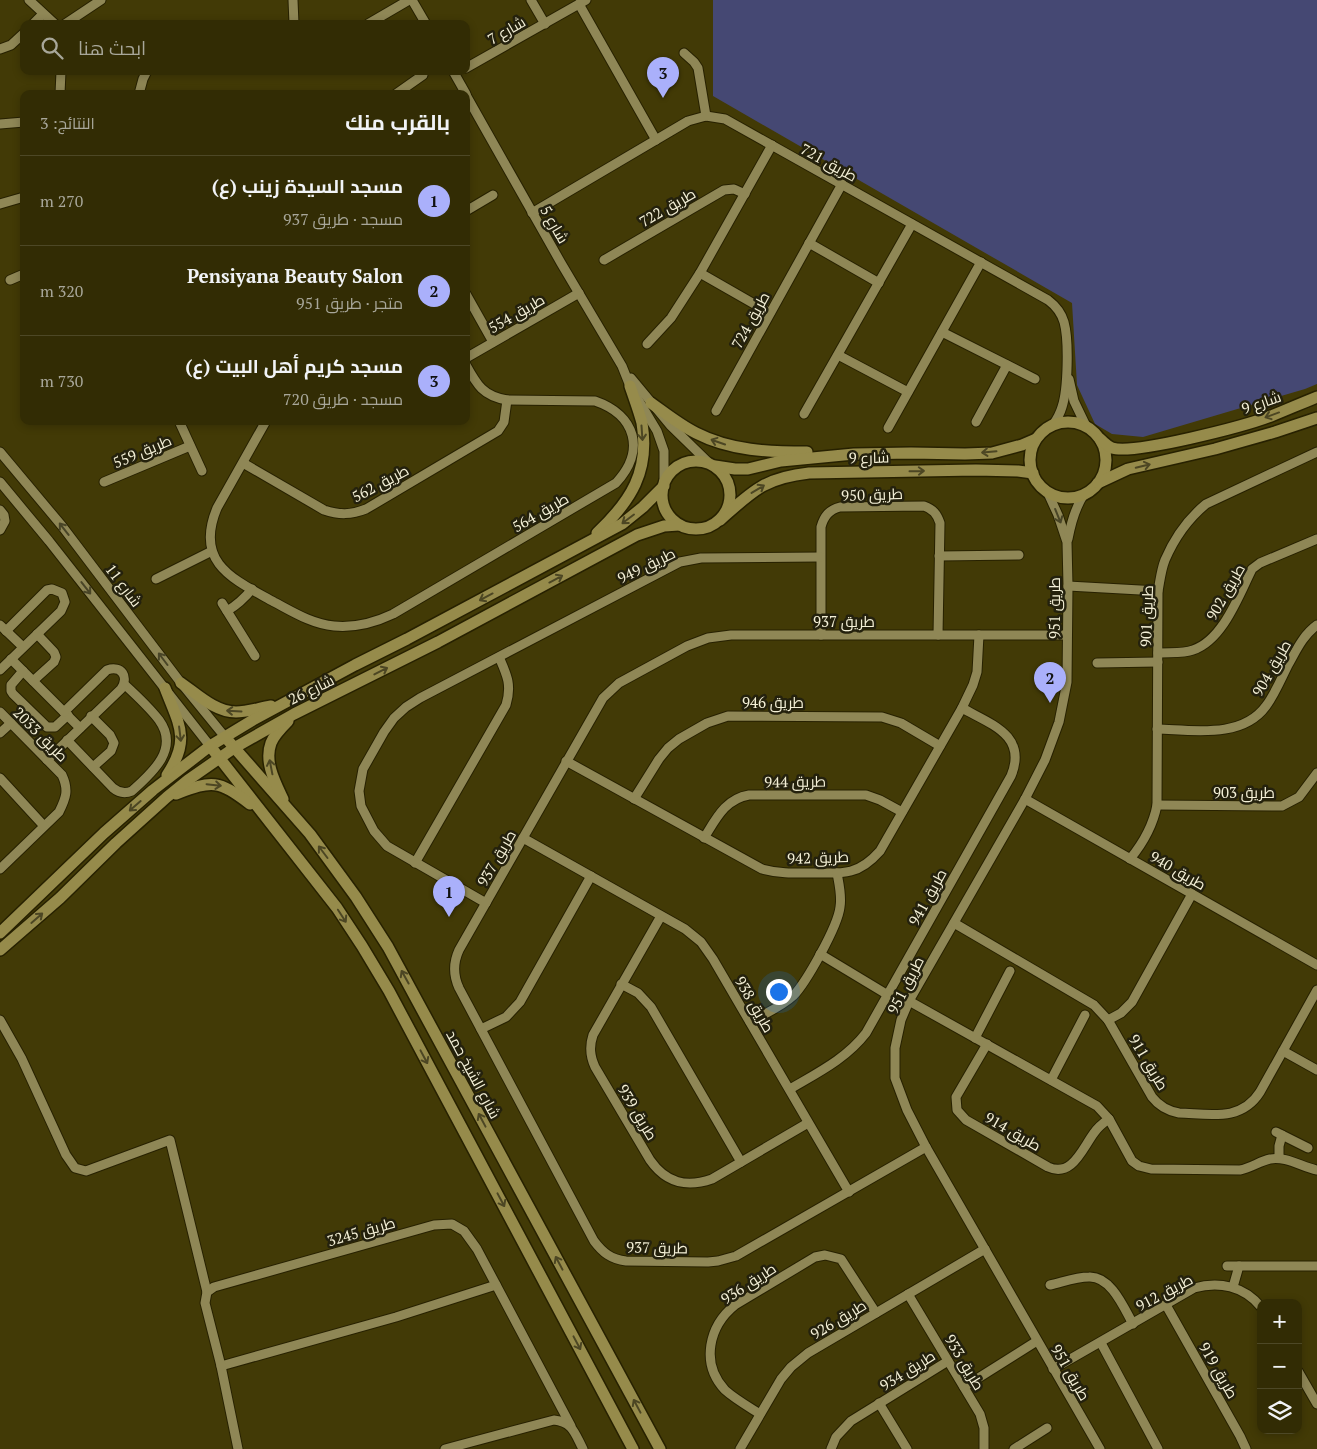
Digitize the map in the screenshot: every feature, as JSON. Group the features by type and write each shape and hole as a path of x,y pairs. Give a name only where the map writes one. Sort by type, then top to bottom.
{"main road":[{"path":"583,546 611,520 625,503 640,473 644,450 642,423 630,386"},
{"name":"شارع 9","path":"1099,438 1107,446 1114,449 1145,447 1269,417 1317,397"},
{"path":"651,403 697,434 733,446 762,451 854,454"},
{"path":"1098,484 1106,466 1104,446 1099,438 1086,426 1070,422 1053,425 1043,431 1032,447 1030,465 1033,474 1038,484 1047,491 1065,497 1075,497 1084,494 1098,484 1128,469 1223,447 1317,418"},
{"name":"شارع 9","path":"713,465 735,470 748,469 781,461 854,454 992,453 1036,440"},
{"path":"699,461 713,465 723,473 731,492 726,512 720,520 705,528 696,529 679,525 672,519 663,504 664,484 678,466 688,462 699,461"},
{"name":"شارع 9","path":"720,520 755,490 772,481 790,476 976,470 1018,471 1033,474"},
{"name":"شارع 26","path":"0,934 104,833 161,784 210,746 282,704 622,524 633,516 664,484"},
{"name":"شارع 26","path":"0,950 60,898 116,843 167,797 234,748 294,714 438,642 637,535 664,526 679,525"},
{"path":"181,683 212,705 224,710 242,712 282,704"},
{"path":"161,784 176,761 181,744 180,729 165,688"},
{"path":"290,811 272,775 269,754 272,741 294,714"},
{"name":"شارع الشيخ حمد","path":"225,737 310,834 341,876 388,947 660,1449"},
{"path":"210,746 337,908 389,990 633,1449"},
{"path":"167,797 198,786 217,785 232,790 262,812"}],"street":[{"path":"29,0 50,20"},
{"path":"36,20 41,12 43,0"},
{"path":"72,20 101,0"},
{"path":"294,0 294,20"},
{"path":"375,20 411,0 424,20"},
{"path":"531,0 545,24"},
{"path":"582,2 656,140"},
{"name":"شارع 7","path":"470,66 582,2"},
{"path":"0,49 10,45 20,36"},
{"path":"532,212 688,121 706,116 698,68 684,53"},
{"path":"60,90 61,75"},
{"path":"140,90 146,75"},
{"path":"402,90 424,75"},
{"name":"شارع 5","path":"457,75 464,90"},
{"name":"شارع 5","path":"470,101 622,366 675,430 713,465"},
{"name":"طريق 721","path":"706,116 725,119 1056,306 1064,322 1067,366 1074,401 1086,426"},
{"path":"0,124 20,122"},
{"path":"647,344 671,318 700,273 772,145"},
{"name":"طريق 724","path":"716,411 842,184"},
{"name":"طريق 722","path":"604,260 724,190 734,188 745,194"},
{"path":"470,209 493,195"},
{"path":"0,204 20,198"},
{"path":"804,414 912,224"},
{"path":"809,243 879,283"},
{"path":"888,428 981,262"},
{"path":"700,273 770,312"},
{"path":"10,280 20,276"},
{"name":"طريق 554","path":"470,356 579,293"},
{"path":"470,301 493,342"},
{"path":"942,332 1035,380"},
{"path":"838,355 908,392"},
{"path":"976,422 1007,365"},
{"name":"شارع 5","path":"622,366 630,386 661,441 664,450 664,484"},
{"name":"طريق 721","path":"1053,425 1063,405 1067,366"},
{"name":"طريق 564","path":"212,551 218,563 227,574 302,617 316,623 332,626 348,627 363,625 379,621 393,614 616,483 625,474 631,462 632,436 627,423 608,405 595,401 507,400 497,398 480,388 470,372"},
{"name":"طريق 562","path":"243,463 324,510 334,513 355,513 366,509 498,431 504,422 507,400"},
{"name":"طريق 559","path":"181,425 202,471"},
{"path":"156,579 212,551 210,537 212,522 217,508 264,425"},
{"name":"طريق 559","path":"104,482 190,446"},
{"name":"شارع 11","path":"0,452 62,526 181,683 225,737"},
{"name":"طريق 901","path":"1130,859 1149,833 1158,805 1158,591 1164,562 1185,526 1198,510 1215,499 1317,452"},
{"name":"شارع 11","path":"0,482 49,541 210,746"},
{"name":"طريق 951","path":"1047,491 1067,542"},
{"name":"طريق 951","path":"1084,494 1073,517 1067,542 1066,682 1060,722 1045,760 1025,799 909,1001 901,1020 895,1048 895,1078 907,1110 926,1147 1100,1449"},
{"name":"طريق 950","path":"821,635 821,527 823,520 829,512 840,507 924,506 931,508 940,523 938,635"},
{"path":"0,510 4,515 5,521 0,530"},
{"name":"طريق 902","path":"1098,663 1158,657 1192,651 1210,641 1222,628 1252,569 1260,563 1317,538"},
{"path":"939,556 1019,555"},
{"name":"طريق 949","path":"486,903 387,846 374,831 360,806 359,783 363,769 389,724 406,707 420,698 680,562 700,558 820,557"},
{"path":"1068,586 1158,591"},
{"path":"0,670 64,607 65,602 62,593 52,589 43,593 3,628 23,647"},
{"path":"252,589 237,605 225,607 255,656"},
{"name":"طريق 904","path":"1157,728 1210,730 1229,728 1248,722 1265,707 1304,638 1317,625"},
{"path":"33,682 54,662 56,657 54,652 37,634"},
{"name":"طريق 942","path":"566,761 754,866 786,873 850,872 875,857 880,851 962,708 977,672 980,635"},
{"name":"طريق 937","path":"926,1147 744,1252 727,1259 708,1262 626,1262 616,1260 607,1256 594,1241 456,983 454,966 459,950 566,761 607,693 625,680 687,646 701,640 723,636 1067,635"},
{"path":"415,863 506,705 509,684 508,676 499,657"},
{"path":"11,659 80,728"},
{"path":"23,671 11,685 11,691 47,727 54,727 107,670 112,668 121,671 124,676 124,684 121,689 47,760"},
{"path":"67,740 116,791 124,793 135,788 158,766 164,755 166,742 162,724 124,684"},
{"name":"طريق 941","path":"790,1089 836,1062 852,1049 866,1033 1011,776 1016,758 1011,740 1005,733 962,708"},
{"name":"طريق 2033","path":"0,712 62,775 67,791 59,812 0,869"},
{"path":"91,716 110,735 114,743 111,751 93,767"},
{"name":"طريق 946","path":"634,799 659,758 673,743 707,723 728,716 882,717 901,723 940,746"},
{"path":"0,733 11,723"},
{"name":"طريق 903","path":"1158,805 1282,806 1299,797 1317,773"},
{"path":"0,778 44,826"},
{"name":"طريق 944","path":"704,838 726,805 737,798 749,796 858,794 880,800 902,812"},
{"name":"طريق 940","path":"1025,799 1317,965"},
{"name":"طريق 938","path":"523,838 693,935 707,950 849,1192"},
{"path":"750,1022 793,995 820,954 837,921 840,910 841,899 837,873"},
{"path":"481,1029 506,1017 520,1002 591,876"},
{"path":"1108,1020 1121,1013 1132,1002 1192,894"},
{"name":"طريق 939","path":"661,916 593,1035 590,1046 591,1057 595,1067 650,1160 663,1175 672,1180 692,1184 702,1182 712,1179 808,1123"},
{"name":"طريق 911","path":"954,923 1088,1000 1100,1010 1108,1020 1152,1097 1161,1106 1173,1112 1232,1114 1246,1108 1256,1098 1317,990"},
{"path":"820,954 888,994"},
{"path":"975,1038 1010,972"},
{"path":"621,984 638,993 652,1007 741,1162"},
{"path":"909,1001 1097,1106 1108,1119 1132,1160 1139,1166 1147,1169 1240,1170 1267,1160 1279,1158 1317,1170"},
{"path":"1050,1080 1085,1015"},
{"path":"0,1020 22,1059 66,1155 75,1168 86,1171 170,1140 207,1292 205,1302 221,1366 238,1449"},
{"name":"طريق 914","path":"987,1044 956,1097 957,1110 966,1120 1048,1167 1062,1170 1071,1166 1095,1131 1108,1119"},
{"path":"1283,1051 1317,1070"},
{"path":"1279,1158 1279,1134 1308,1148"},
{"name":"طريق 3245","path":"207,1292 214,1287 434,1225 452,1224 464,1231 477,1249 583,1449"},
{"name":"طريق 926","path":"740,1449 781,1379 796,1362 808,1353 985,1249"},
{"name":"طريق 936","path":"760,1414 726,1391 715,1377 710,1361 712,1340 725,1313 735,1305 815,1257 825,1255 841,1259 876,1313"},
{"path":"1227,1266 1317,1266"},
{"path":"1233,1287 1239,1266"},
{"name":"طريق 912","path":"1050,1284 1090,1277 1103,1280 1112,1290 1133,1324"},
{"name":"طريق 912","path":"1053,1369 1194,1288 1215,1284 1233,1287 1250,1296 1257,1302"},
{"path":"221,1366 396,1317 496,1285"},
{"name":"طريق 933","path":"908,1294 976,1407 982,1421 985,1436 984,1449"},
{"name":"طريق 919","path":"1166,1305 1246,1449"},
{"path":"964,1387 1037,1340"},
{"path":"1101,1343 1158,1449"},
{"name":"طريق 934","path":"831,1449 836,1437 851,1421 948,1361"},
{"path":"1302,1378 1317,1404"},
{"name":"طريق 934","path":"879,1403 907,1449"},
{"path":"444,1449 554,1420 562,1421 571,1426"},
{"path":"1014,1449 1047,1428"}],"shaded area":[{"path":"713,0 1317,0 1317,384 1143,437 1112,434 1095,424 1077,385 1072,303 713,96"}],"place":[{"name":"مسجد كريم أهل البيت (ع)","path":"663,98"},
{"name":"Pensiyana Beauty Salon","path":"1050,703"},
{"name":"مسجد السيدة زينب (ع)","path":"449,917"}]}
